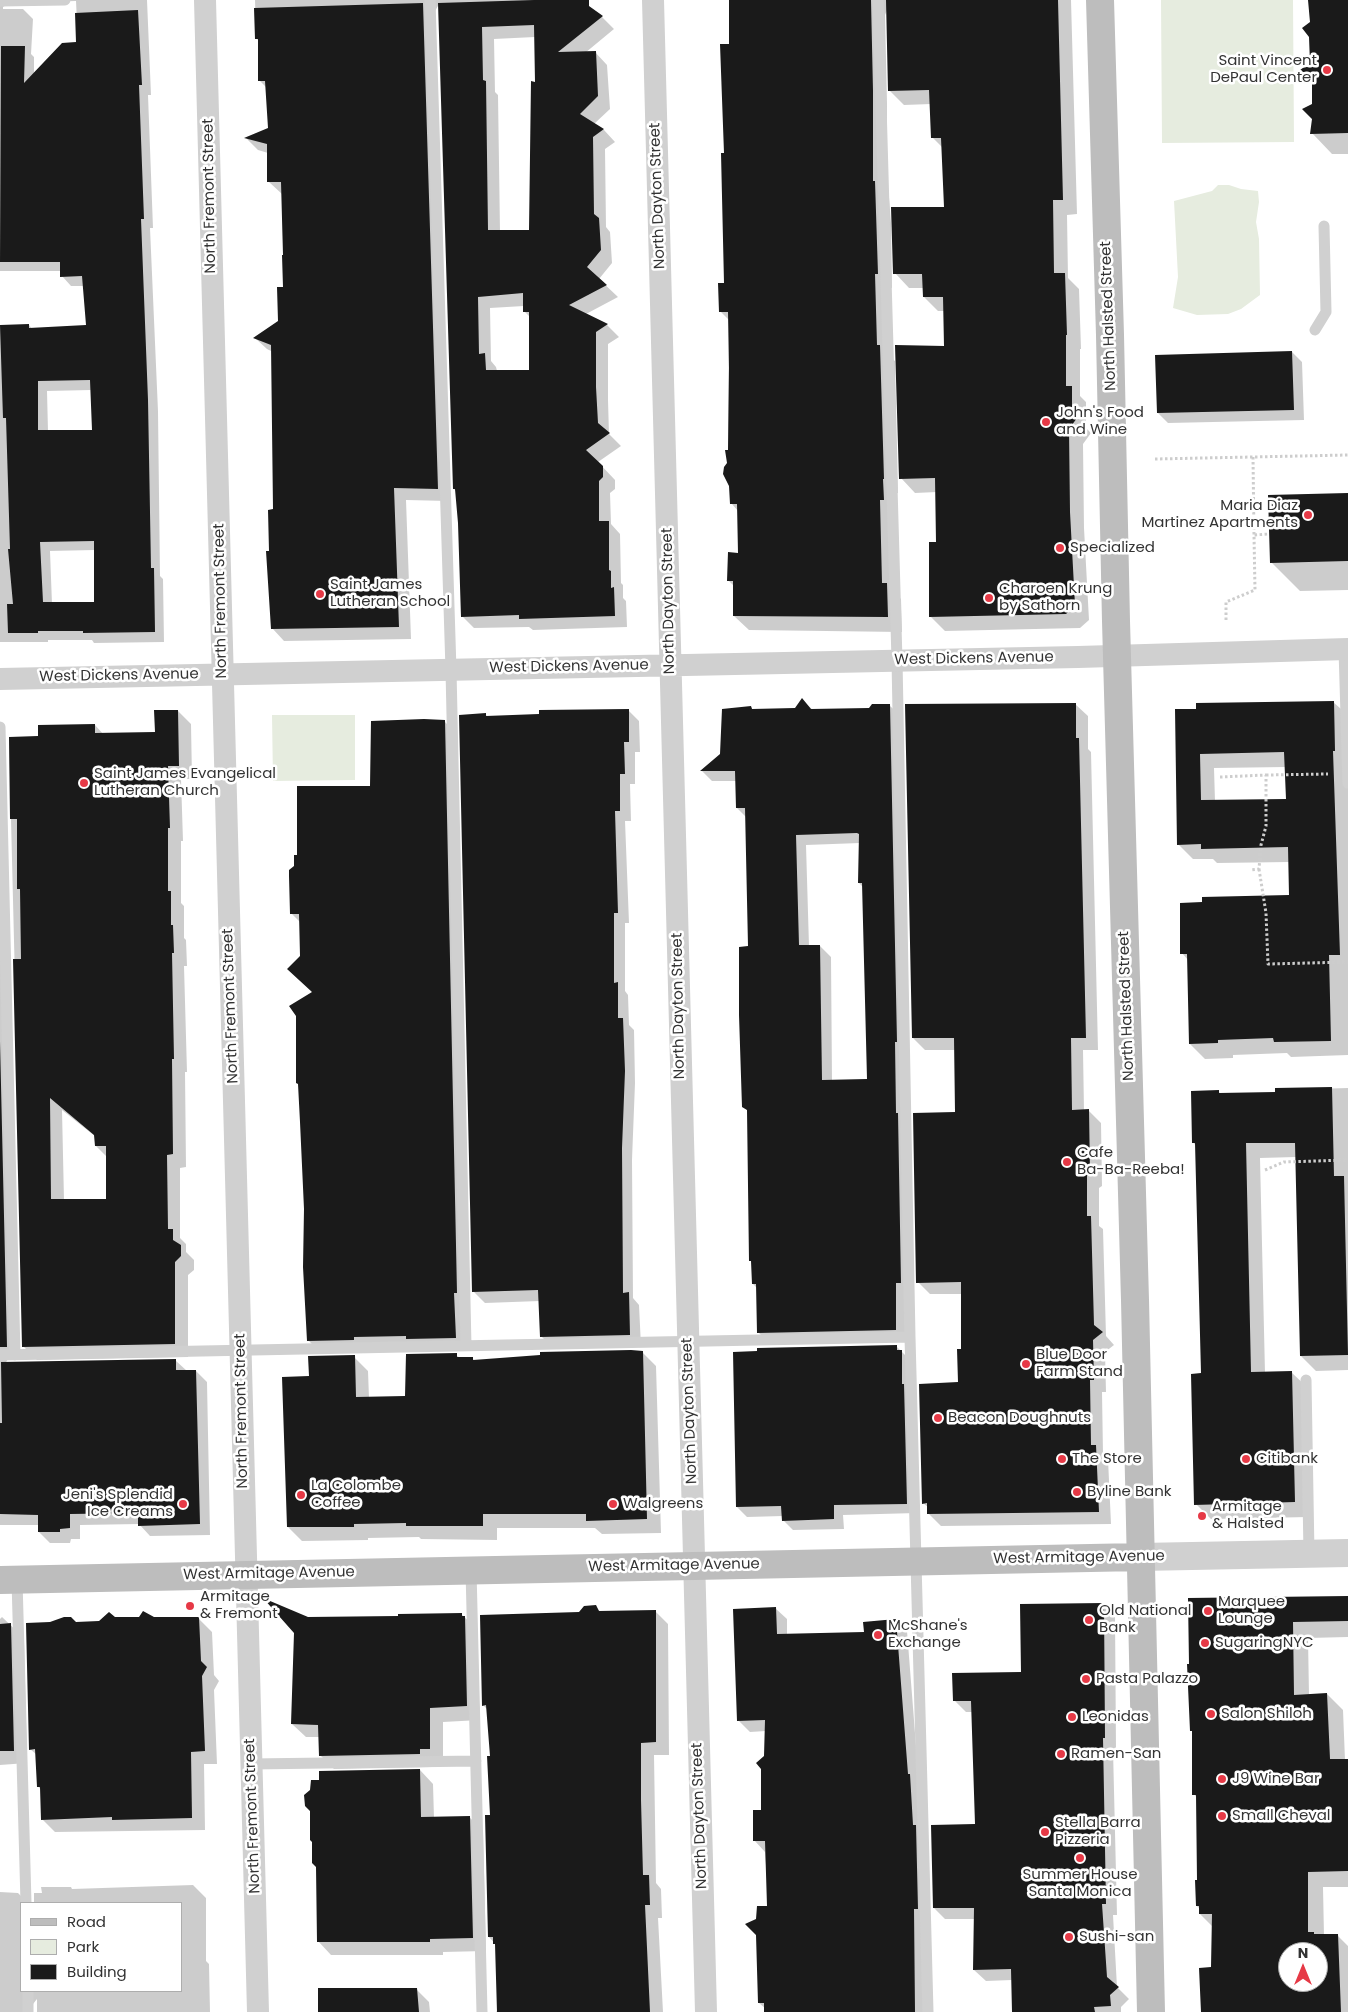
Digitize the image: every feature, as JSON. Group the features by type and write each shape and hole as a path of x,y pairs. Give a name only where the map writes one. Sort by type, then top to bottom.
{"main road":[{"name":"North Halsted Street","path":"1100,0 1135,1300 1151,2012"},
{"name":"West Armitage Avenue","path":"8,1580 1140,1557"}],"street":[{"name":"North Fremont Street","path":"205,0 258,2012"},
{"name":"North Dayton Street","path":"653,0 706,2012"},
{"name":"West Dickens Avenue","path":"0,679 1117,656 1346,649"},
{"name":"West Armitage Avenue","path":"1140,1557 1348,1553"}],"lane":[{"path":"0,2 65,0"},
{"path":"430,0 451,670 466,1346"},
{"path":"878,0 897,660 910,1338 928,2012"},
{"path":"1315,330 1326,312 1324,226"},
{"path":"1346,649 1348,783"},
{"path":"0,727 15,1355"},
{"path":"0,1355 910,1338"},
{"path":"1306,1380 1309,1554"},
{"path":"471,1570 482,2012"},
{"path":"8,1580 26,1902"},
{"path":"252,1764 476,1761"},
{"path":"28,1992 28,2012"}],"path":[{"path":"1156,459 1348,455"},
{"path":"1226,620 1226,602 1255,590 1253,457"},
{"path":"1254,535 1269,534"},
{"path":"1220,776 1348,773"},
{"path":"1266,775 1266,826 1261,845 1259,869 1266,913 1268,964 1348,962"},
{"path":"1250,870 1259,869"},
{"path":"1265,1170 1284,1162 1348,1160"}],"green space":[{"path":"1161,0 1293,0 1294,142 1162,143"},
{"path":"1218,185 1229,185 1258,191 1259,202 1256,222 1259,239 1260,295 1241,309 1228,314 1197,315 1173,308 1178,277 1174,201 1212,191"},
{"path":"272,715 355,715 355,780 273,781"}],"building":[{"path":"589,0 589,6 603,16 558,52 596,51 598,96 580,114 604,129 593,137 594,214 599,218 601,250 587,267 607,285 569,305 608,324 596,332 596,387 598,423 610,433 586,450 603,466 603,477 599,481 599,521 609,521 609,570 611,571 611,588 614,587 615,616 519,619 519,615 461,617 458,523 455,489 453,489 438,3","holes":["534,25 535,82 531,81 529,230 488,230 486,81 483,80 482,27","523,293 523,312 529,312 529,370 486,370 485,353 479,354 478,297"]},
{"path":"729,0 871,0 873,181 875,181 878,274 875,274 877,345 880,345 884,479 884,500 880,500 882,583 887,583 888,617 733,616 733,581 727,581 728,552 738,553 737,504 730,504 729,486 723,474 727,463 725,450 728,450 728,312 719,312 718,283 724,283 721,153 724,153 720,44 729,44"},
{"path":"886,0 1058,0 1063,200 1053,200 1054,273 1065,273 1066,386 1072,386 1072,414 1077,418 1069,429 1070,512 1075,605 1066,614 929,617 929,542 936,542 935,478 899,479 895,345 944,346 943,297 923,297 922,274 893,274 891,207 944,207 941,138 931,138 929,90 888,91"},
{"name":"Saint Vincent DePaul Center","path":"1308,0 1348,0 1348,133 1310,134 1312,119 1302,109 1312,104 1312,78 1300,70 1310,63 1309,37 1302,28 1310,22"},
{"path":"423,3 438,489 394,488 399,627 271,629 266,551 269,551 268,510 273,509 271,345 253,338 278,321 277,287 283,287 283,255 281,182 267,182 267,144 244,138 268,128 265,81 258,81 258,39 255,39 254,8"},
{"path":"138,10 142,85 139,85 144,219 141,219 148,400 151,568 154,568 155,632 83,633 83,631 38,631 38,633 8,633 7,604 13,604 8,549 10,549 6,418 3,418 0,325 29,324 29,328 86,325 82,276 60,277 60,262 0,262 1,46 25,46 24,83 62,43 76,42 75,13","holes":["90,380 92,430 38,430 38,381","94,541 94,602 43,602 40,542"]},
{"path":"1292,351 1294,410 1157,413 1155,355"},
{"name":"Maria Diaz Martinez Apartments","path":"1348,493 1348,561 1270,563 1268,495"},
{"path":"802,698 811,709 869,708 872,704 890,704 897,1042 895,1042 896,1113 898,1113 901,1283 896,1283 896,1330 757,1333 756,1284 752,1284 751,1261 749,1261 747,1110 742,1107 739,1015 739,947 748,946 745,808 736,808 735,771 700,771 720,754 722,709 751,706 752,709 795,708","holes":["859,834 858,883 862,883 867,1079 822,1080 820,945 799,945 796,835"]},
{"path":"1334,701 1335,751 1333,751 1340,955 1329,955 1331,1041 1274,1042 1273,1038 1218,1040 1218,1043 1189,1044 1187,954 1180,954 1180,903 1202,902 1202,897 1289,895 1288,847 1201,849 1201,844 1177,845 1175,709 1196,709 1196,703","holes":["1284,752 1286,799 1201,800 1200,754"]},
{"path":"1076,703 1076,738 1079,738 1086,1038 1071,1038 1072,1110 1089,1109 1090,1174 1087,1176 1087,1216 1091,1216 1094,1325 1103,1332 1093,1340 1094,1380 1090,1380 1091,1445 1096,1445 1099,1512 927,1514 927,1503 922,1504 919,1384 958,1382 957,1349 961,1349 961,1282 916,1283 913,1113 955,1112 954,1038 912,1038 905,704"},
{"path":"629,709 629,742 624,742 625,774 620,774 620,811 615,811 618,913 614,913 614,983 618,982 618,1018 623,1018 625,1071 622,1148 623,1293 629,1292 630,1335 540,1337 538,1290 472,1292 459,715 486,713 486,716 539,714 539,710"},
{"path":"154,710 178,710 179,766 168,766 170,828 168,828 168,891 171,891 171,925 173,925 174,953 172,953 174,1059 172,1059 173,1154 167,1155 168,1229 173,1229 173,1240 181,1245 181,1256 175,1262 175,1344 22,1347 13,959 21,959 20,889 17,889 17,819 10,819 9,737 38,736 38,725 95,724 95,733 155,732","holes":["50,1098 94,1135 95,1146 106,1146 106,1199 51,1199"]},
{"path":"445,720 457,1293 454,1293 456,1338 406,1339 406,1336 354,1337 354,1340 307,1341 303,1267 304,1209 298,1084 296,1083 296,1016 289,1006 312,992 287,969 300,956 299,914 290,914 289,876 289,870 294,866 294,855 297,855 297,786 370,786 371,721"},
{"path":"0,1041 7,1347 0,1347"},
{"path":"1332,1087 1334,1176 1344,1176 1348,1355 1300,1356 1295,1143 1246,1143 1251,1372 1292,1371 1295,1502 1194,1505 1191,1374 1201,1373 1195,1143 1192,1143 1191,1091 1219,1090 1219,1093 1275,1092 1275,1088"},
{"path":"897,1345 897,1350 902,1350 907,1504 834,1505 834,1519 782,1521 781,1506 736,1507 733,1352 757,1351 757,1348"},
{"path":"643,1351 647,1519 586,1521 586,1514 483,1514 483,1526 406,1526 406,1523 354,1524 354,1527 287,1527 282,1377 309,1376 308,1356 355,1355 356,1397 405,1396 406,1354 457,1353 457,1357 473,1357 473,1360 540,1355 540,1352"},
{"path":"176,1359 176,1370 196,1370 200,1524 138,1526 138,1513 70,1514 70,1528 60,1529 60,1532 38,1532 38,1515 0,1514 1,1362"},
{"path":"1348,1596 1348,1621 1293,1622 1294,1695 1327,1693 1330,1759 1348,1759 1348,1871 1308,1872 1308,1932 1314,1932 1314,1934 1338,1934 1341,2012 1201,2012 1199,1968 1211,1967 1212,1914 1199,1914 1199,1906 1196,1906 1196,1795 1192,1795 1192,1731 1190,1731 1187,1664 1189,1664 1188,1598"},
{"path":"263,1598 308,1617 462,1613 462,1616 465,1616 467,1706 430,1708 430,1749 420,1749 420,1754 319,1756 318,1725 291,1724 294,1633"},
{"path":"1104,1603 1105,1738 1103,1738 1106,1904 1102,1904 1107,1977 1119,1987 1110,1995 1111,2006 1094,2007 1095,2012 1012,2012 1011,1969 973,1970 974,1908 933,1908 931,1825 975,1824 971,1701 953,1701 952,1673 1021,1672 1020,1604"},
{"path":"596,1605 599,1611 656,1610 656,1742 641,1743 643,1875 649,1875 650,1905 645,1905 650,2012 497,2012 495,1944 493,1944 493,1937 488,1937 485,1815 490,1815 487,1756 490,1756 486,1705 482,1706 480,1615 579,1612 584,1606"},
{"path":"776,1607 777,1634 864,1632 863,1622 896,1619 908,1774 910,1774 913,1825 916,1825 918,1909 914,1909 915,2012 764,2012 764,2003 758,2003 756,1935 745,1924 756,1919 757,1906 767,1906 765,1841 753,1841 753,1810 761,1810 761,1769 756,1763 764,1756 765,1720 737,1721 733,1609"},
{"path":"143,1611 154,1617 199,1617 201,1661 207,1667 202,1676 205,1751 191,1752 192,1818 112,1820 112,1817 41,1820 40,1787 37,1787 35,1749 29,1750 26,1623 50,1622 64,1617 71,1617 76,1622 99,1621 109,1612 115,1617 139,1617"},
{"path":"11,1623 14,1751 0,1751 0,1624"},
{"path":"420,1769 421,1817 470,1816 473,1938 430,1939 430,1942 317,1942 316,1867 312,1863 310,1811 305,1806 304,1795 310,1790 311,1780 319,1780 319,1771"},
{"path":"318,1988 417,1988 419,2012 318,2012"}],"place":[{"name":"Saint Vincent DePaul Center","path":"1327,70"},
{"name":"John's Food and Wine","path":"1046,422"},
{"name":"Maria Diaz Martinez Apartments","path":"1308,515"},
{"name":"Specialized","path":"1060,548"},
{"name":"Saint James Lutheran School","path":"320,594"},
{"name":"Charoen Krung by Sathorn","path":"989,598"},
{"name":"Saint James Evangelical Lutheran Church","path":"84,783"},
{"name":"Cafe Ba-Ba-Reeba!","path":"1067,1162"},
{"name":"Blue Door Farm Stand","path":"1026,1364"},
{"name":"Beacon Doughnuts","path":"938,1418"},
{"name":"The Store","path":"1062,1459"},
{"name":"Citibank","path":"1246,1459"},
{"name":"Byline Bank","path":"1077,1492"},
{"name":"La Colombe Coffee","path":"301,1495"},
{"name":"Jeni's Splendid Ice Creams","path":"183,1504"},
{"name":"Walgreens","path":"613,1504"},
{"name":"Armitage & Halsted","path":"1202,1516"},
{"name":"Armitage & Fremont","path":"190,1606"},
{"name":"Marquee Lounge","path":"1208,1611"},
{"name":"Old National Bank","path":"1089,1620"},
{"name":"McShane's Exchange","path":"878,1635"},
{"name":"SugaringNYC","path":"1205,1643"},
{"name":"Pasta Palazzo","path":"1086,1679"},
{"name":"Salon Shiloh","path":"1211,1714"},
{"name":"Leonidas","path":"1072,1717"},
{"name":"Ramen-San","path":"1061,1754"},
{"name":"J9 Wine Bar","path":"1222,1779"},
{"name":"Small Cheval","path":"1222,1816"},
{"name":"Stella Barra Pizzeria","path":"1045,1832"},
{"name":"Summer House Santa Monica","path":"1080,1858"},
{"name":"Sushi-san","path":"1069,1937"}]}
